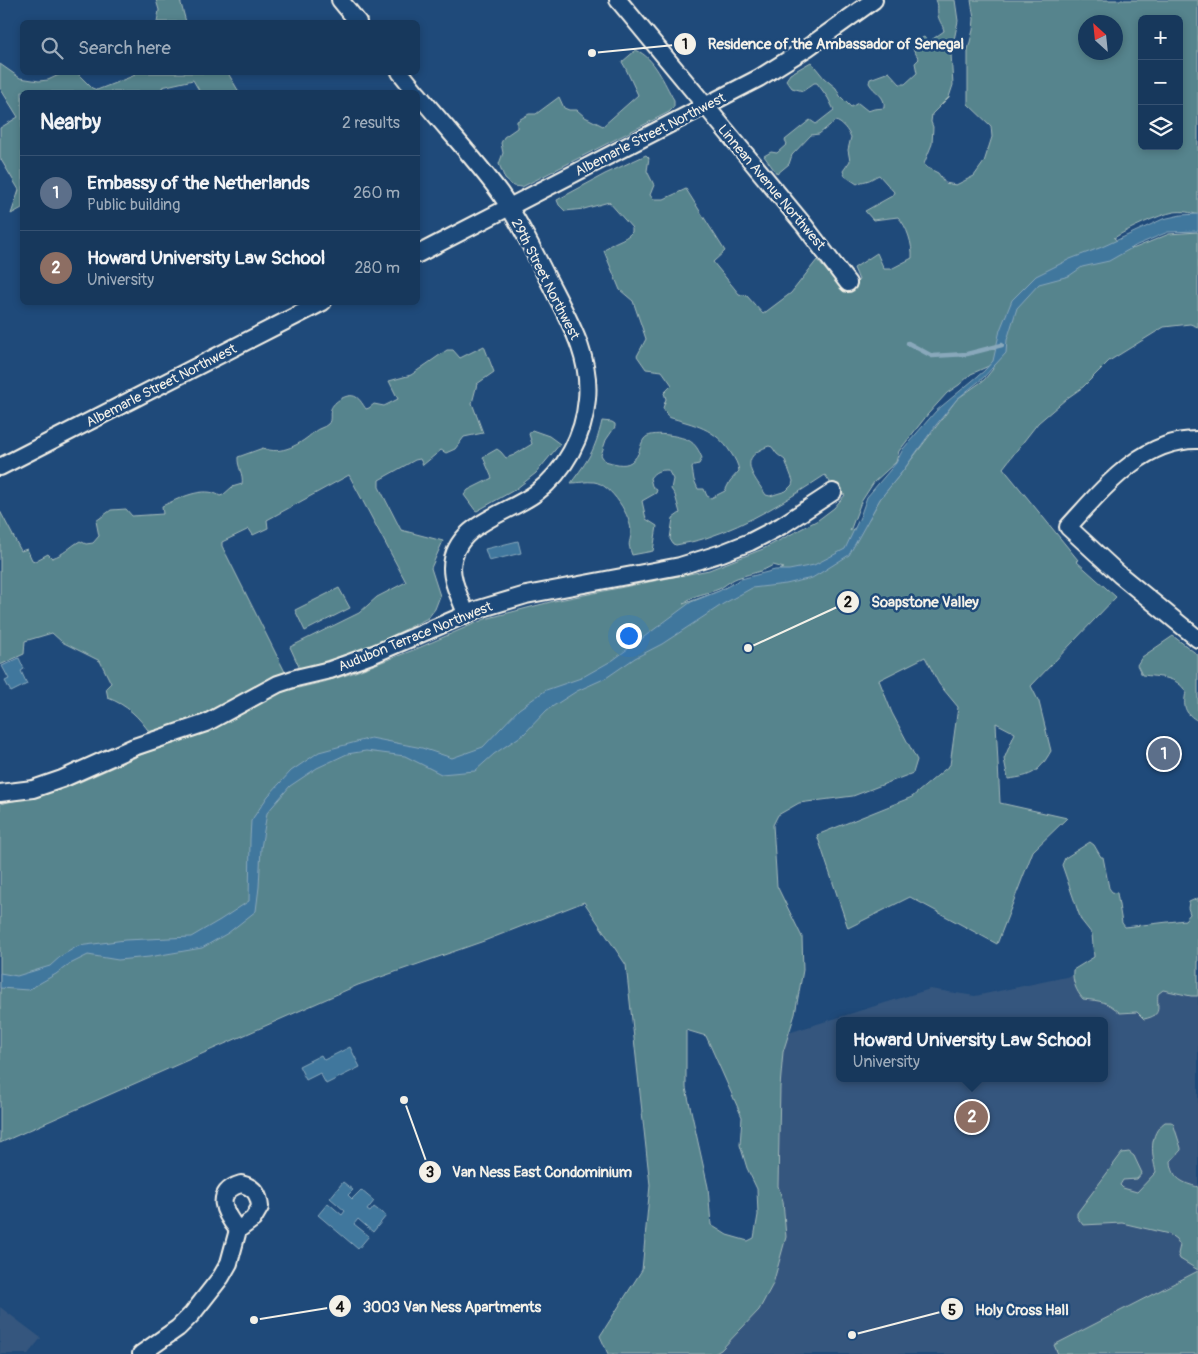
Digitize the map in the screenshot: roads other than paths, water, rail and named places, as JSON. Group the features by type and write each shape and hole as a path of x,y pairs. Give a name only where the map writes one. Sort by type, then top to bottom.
{"street":[{"path":"340,0 356,20"},
{"name":"Linnean Avenue Northwest","path":"618,0 804,225 848,283"},
{"name":"Albemarle Street Northwest","path":"420,253 759,78 848,20 874,0"},
{"name":"29th Street Northwest","path":"402,75 415,90"},
{"name":"29th Street Northwest","path":"420,97 499,192 521,227 578,340 586,370 587,401 584,421 575,445 559,470 536,492 471,531 458,547 452,563 453,579 466,614"},
{"name":"Albemarle Street Northwest","path":"0,467 317,305"},
{"path":"1198,440 1187,440 1168,445 1139,460 1117,475 1068,527 1120,575 1198,639"},
{"name":"Audubon Terrace Northwest","path":"0,793 17,792 48,785 134,747 206,723 278,684 330,670 365,657 416,637 466,614 526,595 671,568 722,553 781,526 833,492"},
{"path":"141,1354 178,1328 192,1314 221,1277 229,1263 238,1230"}],"waterway":[{"path":"908,343 932,356 967,354 1002,345"}],"place":[{"name":"Residence of the Ambassador of Senegal","path":"592,53"},
{"name":"Soapstone Valley","path":"748,648"},
{"name":"Embassy of the Netherlands","path":"1164,754"},
{"name":"Van Ness East Condominium","path":"404,1100"},
{"name":"Howard University Law School","path":"972,1117"},
{"name":"3003 Van Ness Apartments","path":"254,1320"},
{"name":"Holy Cross Hall","path":"852,1335"}]}
